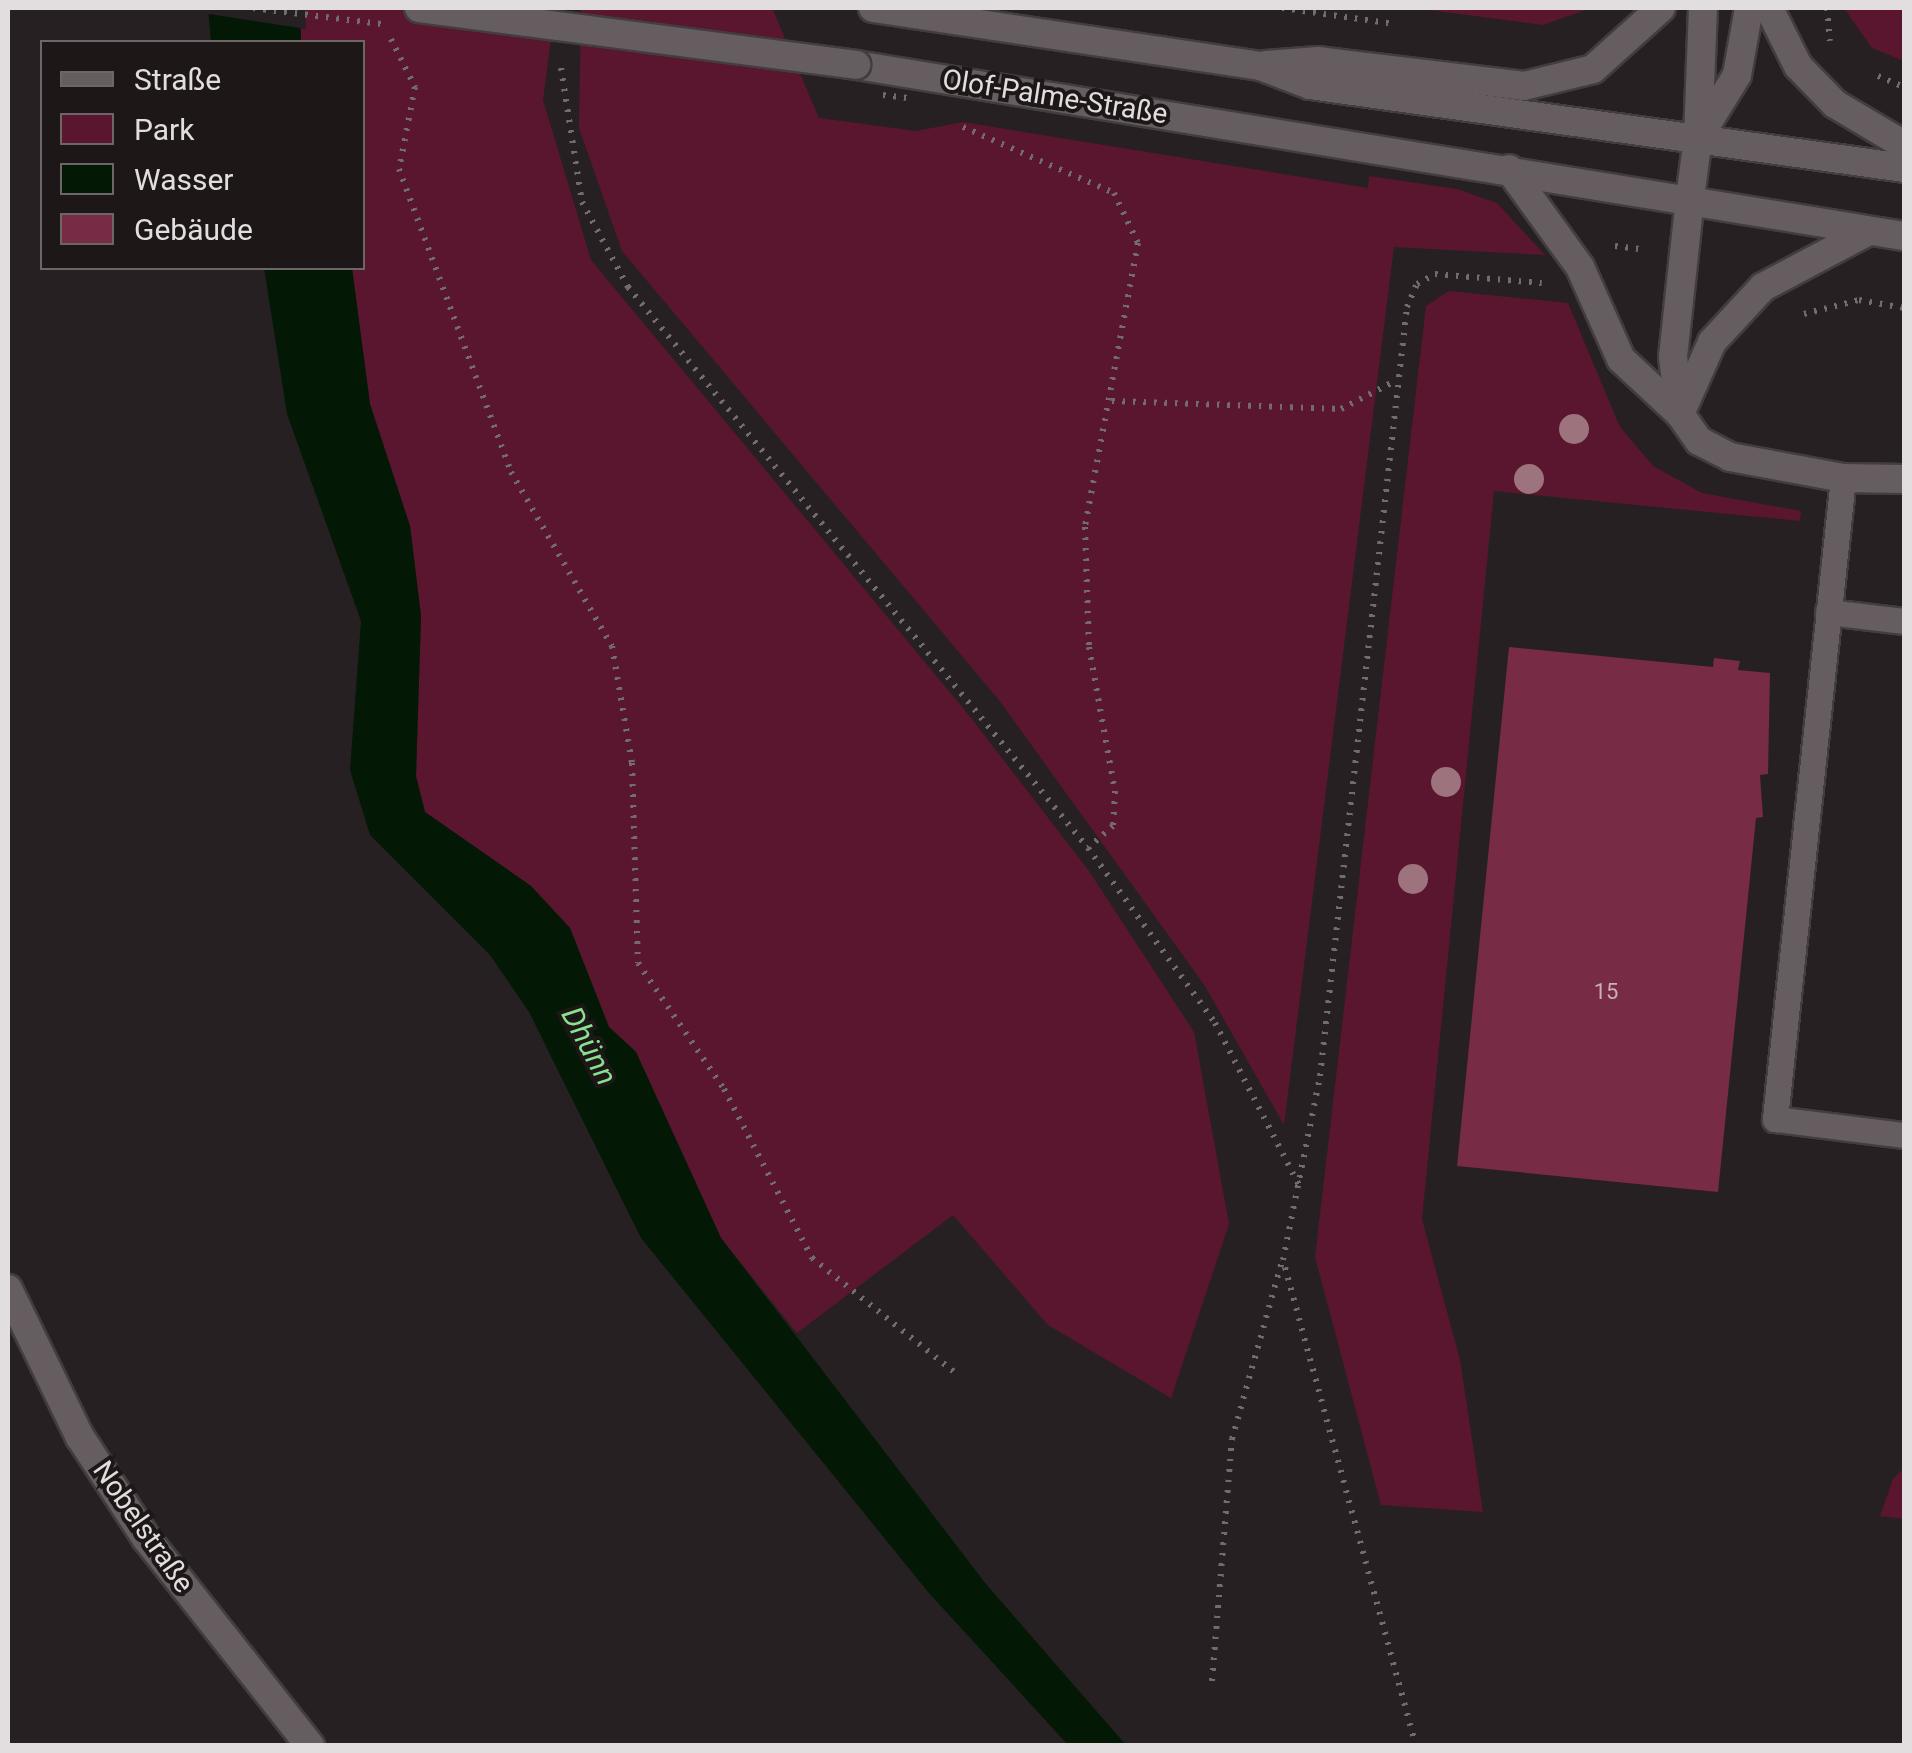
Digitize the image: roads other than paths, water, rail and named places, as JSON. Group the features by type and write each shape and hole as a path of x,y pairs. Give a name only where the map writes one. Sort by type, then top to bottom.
{"main road":[{"name":"Olof-Palme-Straße","path":"419,8 856,65 1509,168 1904,236"},
{"path":"872,8 1260,66 1310,85 1904,168"},
{"path":"1260,66 1318,61 1524,86 1592,69 1661,8"},
{"path":"1680,414 1673,357 1698,138 1702,8"},
{"path":"1698,138 1737,75 1749,8"},
{"path":"1769,8 1798,66 1836,104 1904,145"},
{"path":"1509,168 1580,267 1622,359 1680,414 1699,441 1730,457 1843,478 1904,480"},
{"path":"1680,414 1712,342 1763,287 1867,232"},
{"name":"Nobelstraße","path":"8,1289 80,1438 146,1538 310,1746"}],"lane":[{"path":"1843,478 1775,1118 1904,1135"},
{"path":"1828,612 1904,621"}],"water":[{"path":"208,8 300,8 301,40 211,40"},
{"name":"Dhünn","path":"264,270 352,270 370,404 410,526 421,616 416,776 425,812 531,886 570,928 609,1027 636,1052 721,1238 986,1584 1126,1745 1068,1745 928,1592 641,1238 529,1012 490,955 370,835 350,770 361,621 287,414"}]}
